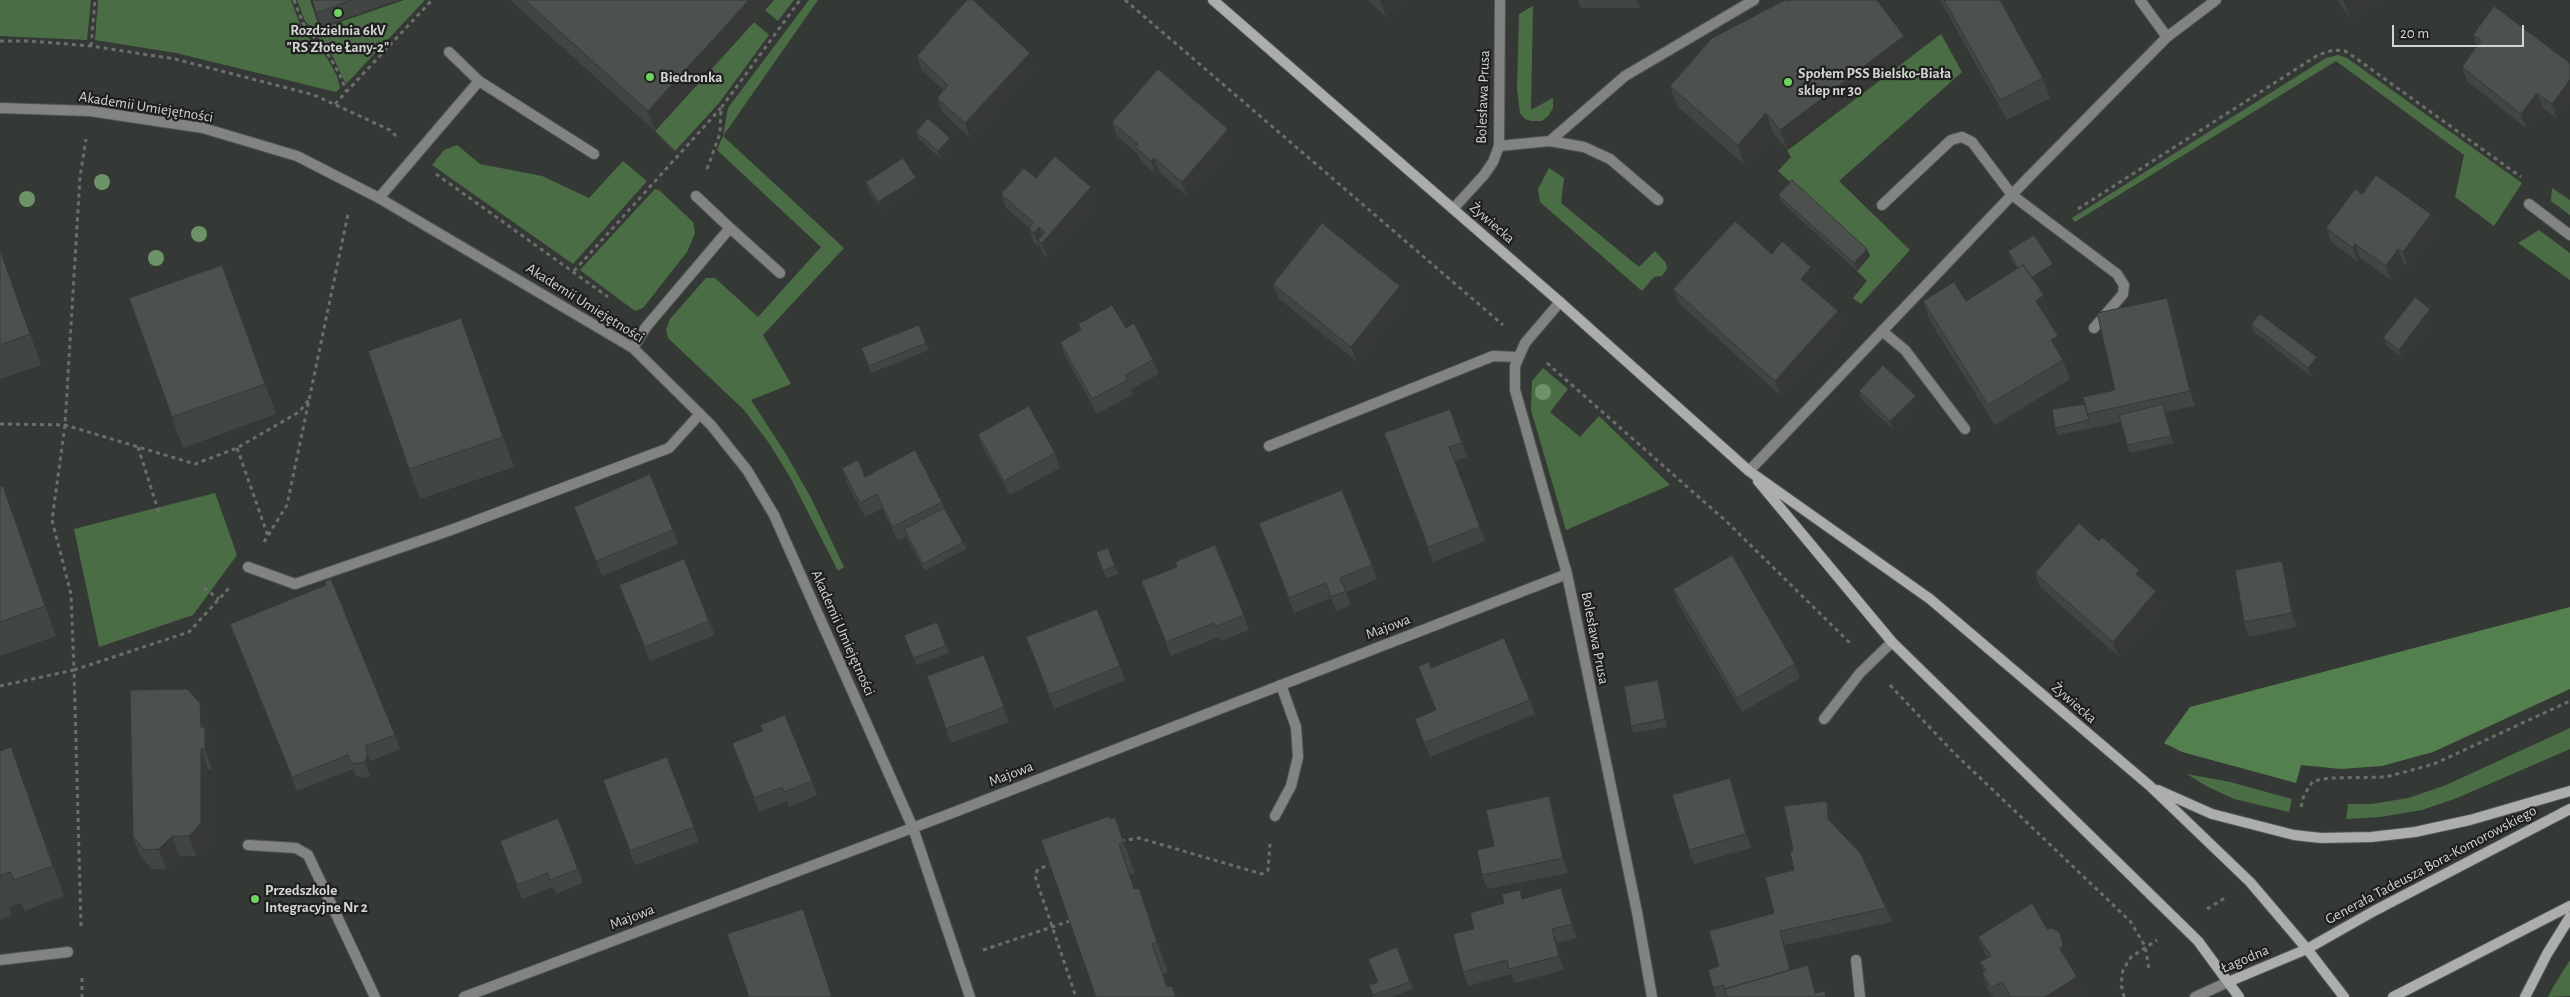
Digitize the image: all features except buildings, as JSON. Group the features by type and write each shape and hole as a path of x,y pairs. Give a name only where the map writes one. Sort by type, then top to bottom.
{"main road":[{"name":"Żywiecka","path":"1213,0 1560,302 1749,471 1930,599 2150,786 2250,882 2307,949 2344,997"},
{"name":"Żywiecka","path":"1749,471 1892,642 2198,941 2239,997"},
{"path":"2150,786 2212,814 2294,835 2321,838 2371,838 2415,832 2470,820 2570,790"},
{"name":"Generała Tadeusza Bora-Komorowskiego","path":"2307,949 2374,911 2570,809"},
{"path":"2393,997 2570,906"},
{"path":"2526,997 2547,954 2570,917"},
{"name":"Łagodna","path":"2228,982 2307,949"}],"street":[{"name":"Bolesława Prusa","path":"1454,209 1484,176 1493,162 1499,146 1500,0"},
{"path":"1550,142 1625,76 1754,0"},
{"path":"2140,0 2167,37"},
{"path":"1749,471 2028,178 2167,37 2216,0"},
{"path":"449,52 479,81 594,154"},
{"path":"379,198 479,81"},
{"name":"Akademii Umiejętności","path":"0,108 90,111 203,128 297,156 379,198 633,348 700,414 747,470 774,515 913,828 970,997"},
{"path":"1882,205 1952,140 1962,137 1972,142 2012,195 2117,274 2124,285 2123,294 2094,328"},
{"path":"1499,146 1550,142 1584,147 1610,159 1658,200"},
{"path":"696,196 780,273"},
{"path":"2529,204 2570,235"},
{"path":"633,348 646,327 730,228"},
{"name":"Bolesława Prusa","path":"1560,302 1525,343 1517,357 1514,376 1515,390 1567,574 1637,912 1652,997"},
{"path":"1882,331 1905,350 1965,429"},
{"path":"1269,446 1493,356 1517,357"},
{"path":"248,567 295,584 452,530 669,448 700,414"},
{"name":"Majowa","path":"464,997 913,828 1567,574"},
{"path":"1824,719 1870,663 1892,642"},
{"path":"1275,816 1291,786 1298,757 1296,727 1281,685"},
{"path":"248,845 296,848 308,855 375,997"},
{"path":"0,960 68,952"},
{"path":"1856,960 1860,997"},
{"name":"Łagodna","path":"2195,997 2228,982"}],"path":[{"path":"91,46 95,0"},
{"path":"294,0 303,23 329,56 340,75 346,91"},
{"path":"335,104 432,0"},
{"path":"574,271 721,108 800,0"},
{"path":"1125,0 1525,343 1727,522 1870,663 1951,750 2130,921 2145,946 2149,969"},
{"path":"0,42 30,41 91,46 175,58 266,81 335,104 390,130 414,158 574,271 609,298"},
{"path":"2052,225 2318,55 2333,50 2345,51 2357,59 2526,180 2529,204"},
{"path":"696,196 720,133 721,108"},
{"path":"81,928 71,594 52,520 65,425 80,177 90,111"},
{"path":"0,686 74,670 189,632 248,567 287,506 347,215 364,190"},
{"path":"0,424 65,425 195,464 238,448 299,412 309,400"},
{"path":"138,446 160,516"},
{"path":"238,448 268,536"},
{"path":"204,588 219,599"},
{"path":"1112,844 1139,838 1262,874 1268,870 1270,843"},
{"path":"1057,863 1038,869 1035,876 1076,997"},
{"path":"981,951 1070,921"},
{"path":"82,977 82,997"}],"green space":[{"path":"0,0 91,0 87,40 0,36"},
{"path":"98,0 291,0 300,24 311,41 327,58 337,76 340,88 336,92 176,53 95,40"},
{"path":"297,0 310,0 320,29 404,0 425,0 346,84 332,55 305,21"},
{"path":"774,0 794,0 778,21 765,10"},
{"path":"809,0 818,0 723,136 728,108"},
{"path":"1533,6 1531,110 1553,98 1553,108 1542,121 1525,119 1520,113 1517,88 1519,14"},
{"path":"754,22 769,35 719,103 675,151 655,131"},
{"path":"1941,34 1962,72 1839,181 1910,250 1861,304 1853,298 1867,281 1857,271 1870,256 1778,171 1791,157 1787,150"},
{"path":"2338,55 2347,58 2522,183 2494,226 2455,197 2464,155 2336,61 2075,222 2072,218 2326,58"},
{"path":"723,136 844,248 763,335 791,384 751,400 786,454 811,498 844,567 838,571 790,477 769,443 744,410 668,338 666,330 670,319 706,278 715,278 758,317 821,247 717,150"},
{"path":"457,145 480,164 542,176 589,198 623,161 647,181 573,264 432,165 444,150"},
{"path":"1549,168 1564,178 1561,203 1639,267 1655,251 1666,263 1667,269 1662,276 1654,277 1642,291 1540,202 1538,189"},
{"path":"2552,188 2570,200 2570,215 2551,201"},
{"path":"655,189 659,190 693,222 695,233 687,252 643,308 635,311 580,270"},
{"path":"2539,230 2570,253 2570,280 2518,243"},
{"path":"1543,368 1568,389 1550,412 1580,437 1599,416 1670,485 1566,530 1531,410 1532,381"},
{"path":"215,493 237,555 193,615 99,647 74,529"},
{"path":"2570,607 2570,689 2433,752 2382,766 2341,769 2301,765 2296,783 2182,752 2164,743 2190,707"},
{"path":"2570,728 2570,749 2457,798 2422,810 2380,817 2346,819 2348,804 2372,804 2408,798 2446,785"},
{"path":"2187,774 2230,782 2292,799 2289,812 2234,799 2206,786"},
{"path":"2570,960 2570,996 2548,997 2553,987"}],"place":[{"name":"Rozdzielnia 6kV \"RS Złote Łany-2\"","path":"338,13"},
{"name":"Biedronka","path":"650,77"},
{"name":"Społem PSS Bielsko-Biała sklep nr 30","path":"1788,82"},
{"name":"Przedszkole Integracyjne Nr 2","path":"255,899"}]}
